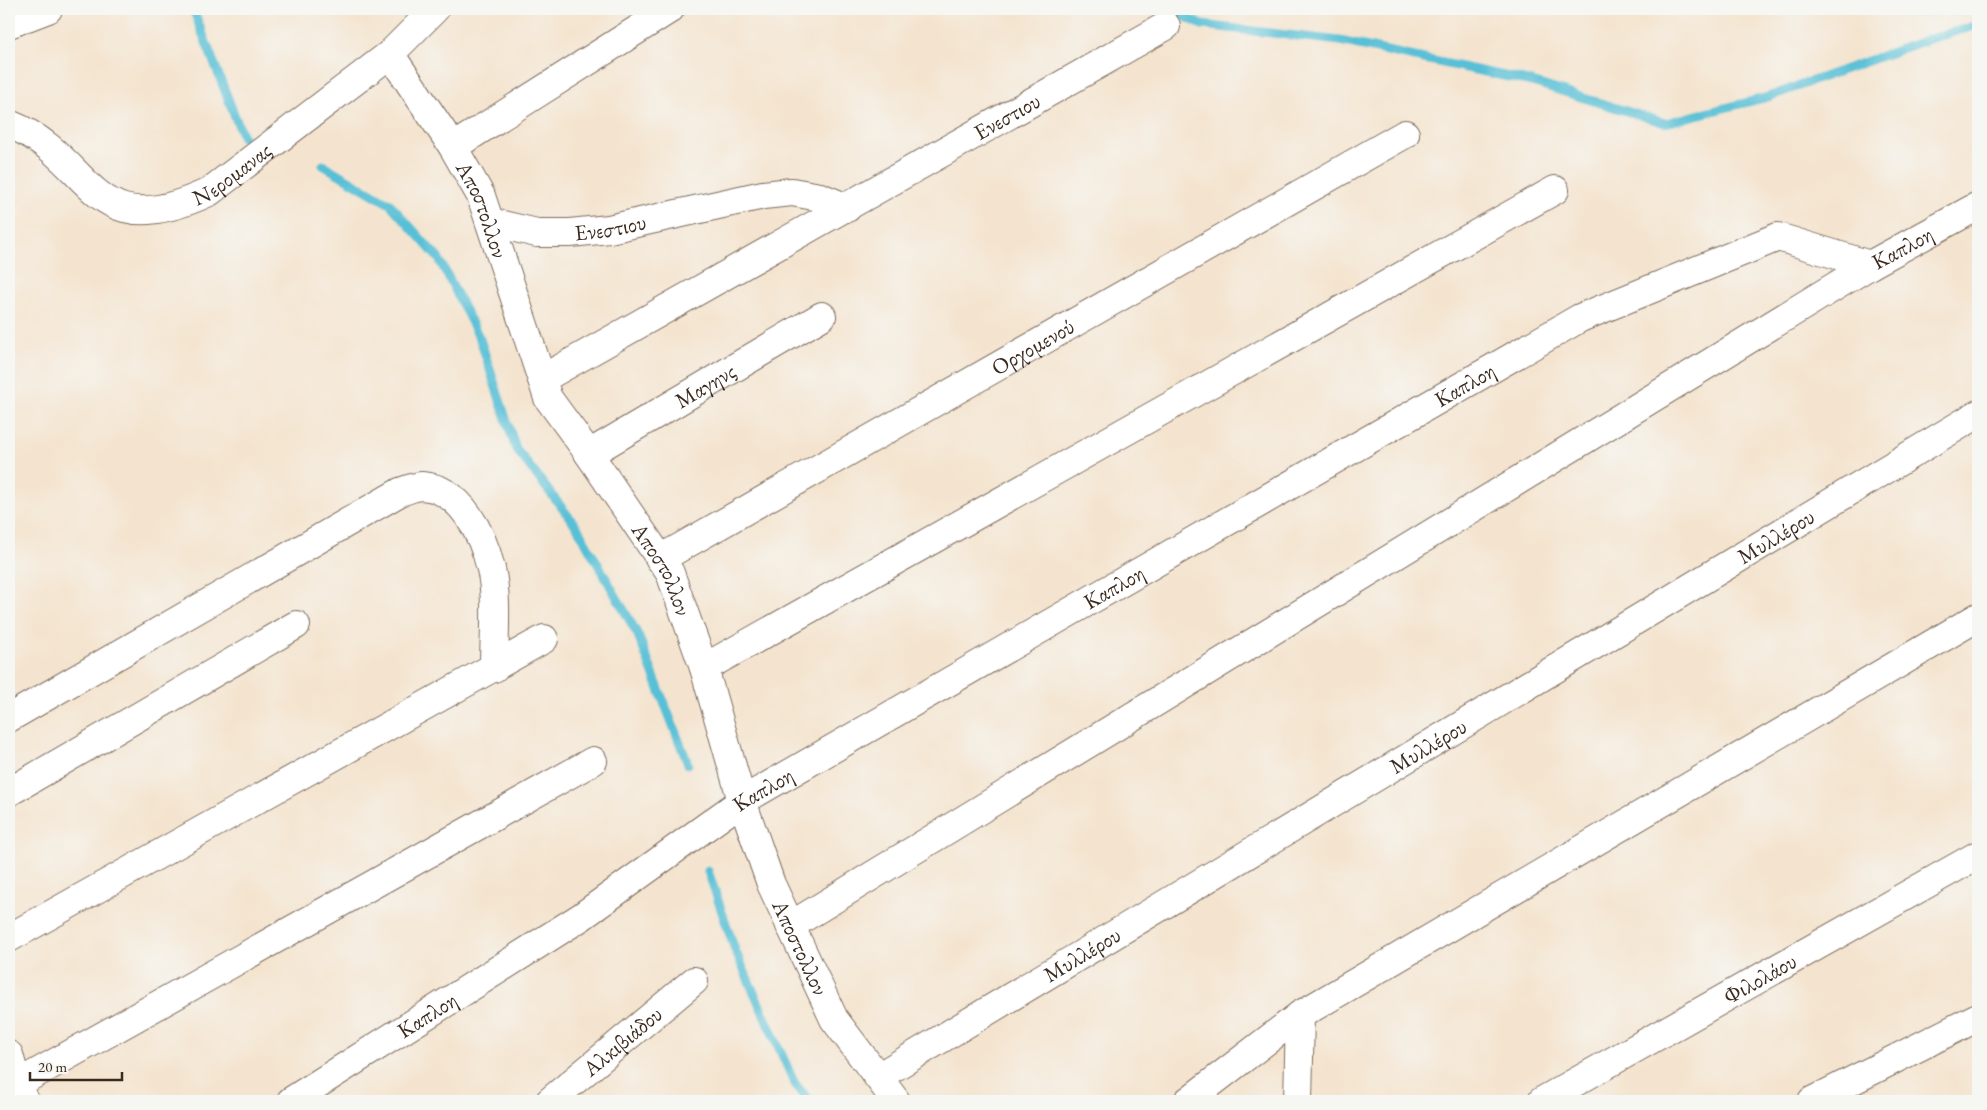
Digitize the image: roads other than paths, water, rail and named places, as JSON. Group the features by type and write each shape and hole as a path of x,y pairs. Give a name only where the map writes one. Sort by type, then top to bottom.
{"street":[{"path":"9,24 48,9"},
{"name":"Νερομανας","path":"9,124 24,130 50,149 100,197 125,209 151,211 180,205 209,192 390,54 435,9"},
{"path":"452,147 670,9"},
{"name":"Ενεστιου","path":"542,379 1166,26"},
{"name":"Αποστολλον","path":"390,54 482,196 548,398 590,454 670,573 704,668 742,801 771,884 834,1019 896,1101"},
{"name":"Ορχομενού","path":"660,559 1404,134"},
{"path":"704,668 1554,190"},
{"name":"Ενεστιου","path":"490,222 537,233 570,234 609,229 764,195 792,192 820,197 847,208"},
{"name":"Καπλοη","path":"291,1101 581,917 742,801 1580,318 1778,237 1870,265 1978,206"},
{"path":"790,926 1870,265"},
{"name":"Μαγηνς","path":"590,454 822,316"},
{"name":"Μυλλέρου","path":"878,1077 1978,414"},
{"path":"9,718 400,492 421,486 442,491 463,508 481,538 491,569 495,604 494,668"},
{"path":"1188,1101 1300,1015 1978,617"},
{"path":"9,792 296,626"},
{"path":"9,938 544,640"},
{"path":"9,1055 21,1092 592,761"},
{"name":"Φιλολάου","path":"1542,1101 1978,855"},
{"name":"Αλκιβιάδου","path":"550,1101 694,981"},
{"path":"1298,1101 1300,1015"},
{"path":"1812,1101 1978,1017"}],"waterway":[{"path":"193,9 243,137"},
{"path":"1169,9 1202,25 1340,41 1532,82 1665,123 1768,97 1929,39 1978,25"},
{"path":"323,165 390,204 439,259 480,339 516,449 577,527 638,635 688,764"},
{"path":"708,871 735,950 795,1084 810,1101"}]}
